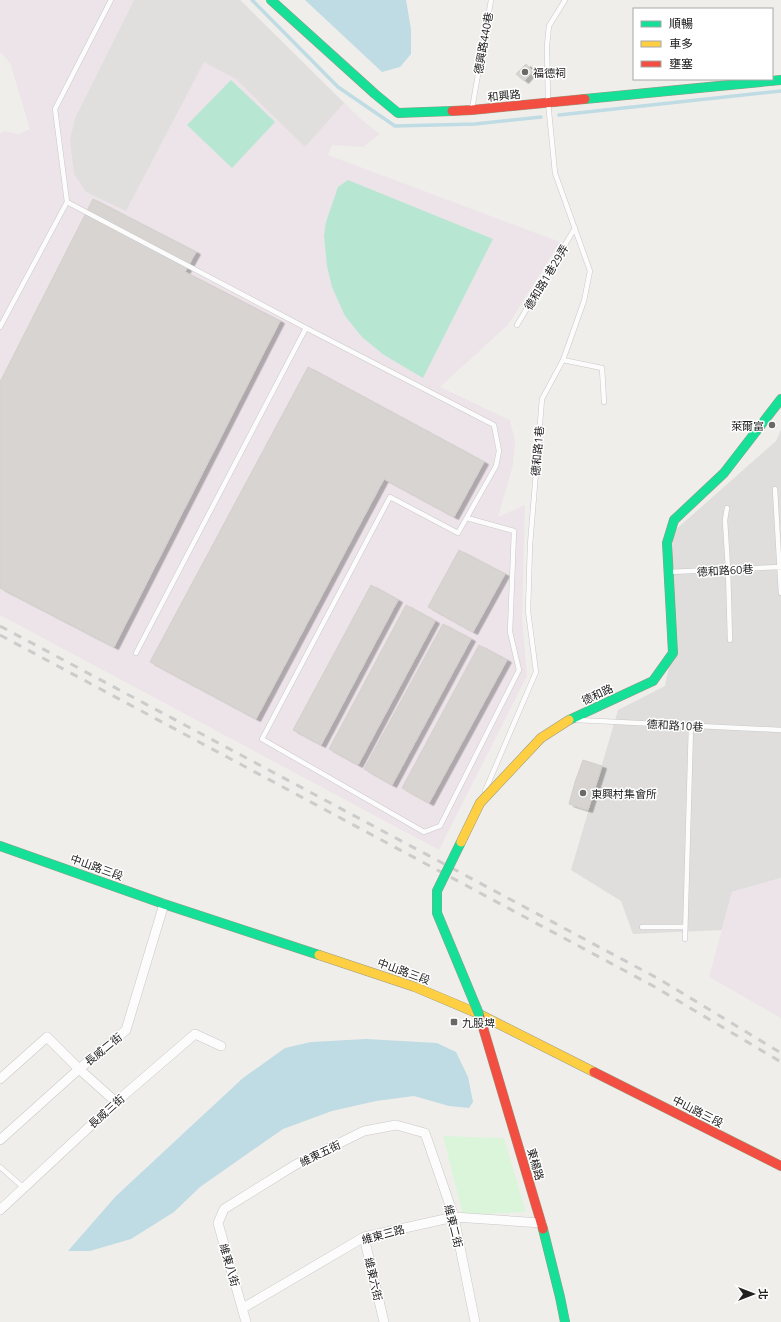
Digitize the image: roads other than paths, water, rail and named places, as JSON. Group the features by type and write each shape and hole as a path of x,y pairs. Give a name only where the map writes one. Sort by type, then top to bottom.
{"street":[{"name":"和興路","path":"271,0 398,113 472,110 781,80"},
{"name":"德和路","path":"479,1014 437,913 437,891 480,803 541,738 569,720 654,681 673,653 667,543 674,520 724,473 781,399"},
{"name":"中山路三段","path":"0,846 164,904 415,987 479,1014 781,1166"},
{"name":"長威二街","path":"0,1140 79,1069 126,1030 164,904"},
{"name":"東楊路","path":"479,1014 541,1223 566,1322"},
{"name":"長威三街","path":"0,1210 116,1102 195,1034 221,1046"},
{"path":"0,1079 47,1037 79,1069 116,1102"},
{"name":"維東五街","path":"224,1209 295,1165 364,1131 396,1125 425,1133"},
{"name":"維東二街","path":"425,1133 454,1217 475,1322"},
{"name":"維東八街","path":"224,1209 218,1223 246,1322"},
{"name":"維東三路","path":"243,1308 364,1236 454,1217 541,1223"},
{"name":"維東六街","path":"364,1236 384,1322"}],"lane":[{"path":"0,327 67,202 55,109 111,0"},
{"name":"德興路440巷","path":"472,110 491,0"},
{"name":"德和路1巷","path":"480,803 536,672 528,611 530,545 542,399 563,360 584,301 590,270 555,173 548,102 547,45 549,26 565,0"},
{"path":"67,202 494,425 499,452 496,466 466,518 458,533 390,497 262,740 424,832 440,826 519,670 510,632 514,531 466,518"},
{"name":"德和路1巷29弄","path":"517,326 575,228"},
{"path":"136,653 306,328"},
{"path":"563,360 602,368 604,402"},
{"path":"775,489 781,593"},
{"path":"727,508 725,520 730,640"},
{"name":"德和路60巷","path":"669,572 780,567"},
{"name":"德和路10巷","path":"569,720 781,730"},
{"path":"685,939 691,726"},
{"path":"642,927 685,927"},
{"path":"0,1167 24,1188"}],"water":[{"path":"305,0 406,0 411,29 411,54 400,67 382,72"},
{"path":"366,1039 437,1043 456,1052 468,1077 473,1102 469,1108 449,1106 414,1096 376,1101 332,1111 283,1129 200,1187 174,1212 131,1239 90,1251 68,1251 115,1197 243,1078 285,1048 311,1042"}],"waterway":[{"path":"252,0 338,87 395,126 475,124 541,117"},
{"path":"559,115 781,91"}],"railway":[{"path":"0,626 659,979 781,1053"},
{"path":"0,635 655,987 781,1062"}],"place":[{"name":"福德祠","path":"525,72"},
{"name":"萊爾富","path":"772,425"},
{"name":"東興村集會所","path":"583,793"},
{"name":"九股埤","path":"454,1022"}]}
